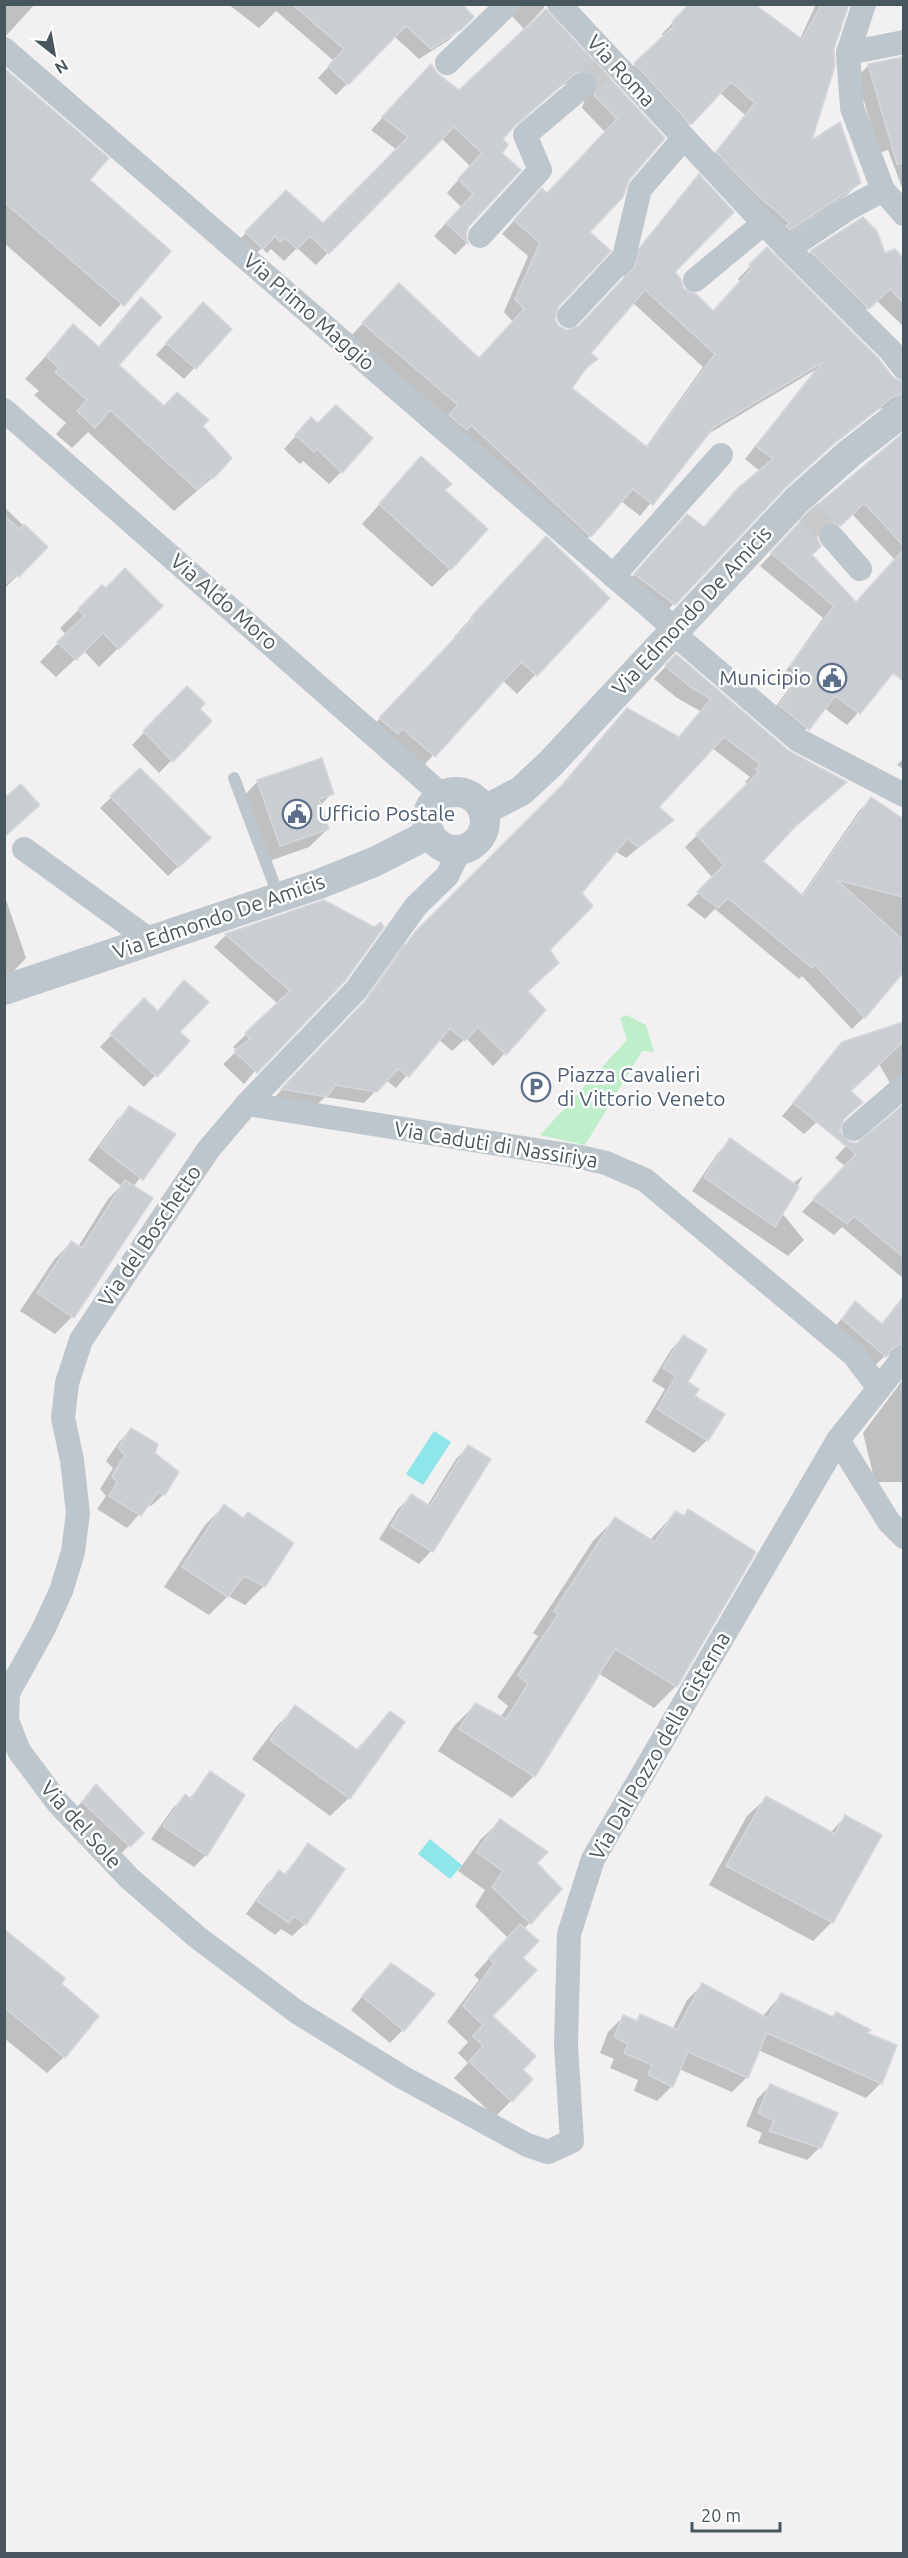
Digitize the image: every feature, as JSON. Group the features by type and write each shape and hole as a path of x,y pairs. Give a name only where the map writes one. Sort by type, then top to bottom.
{"street":[{"path":"447,63 507,4"},
{"name":"Via Roma","path":"559,4 609,64 684,138 788,249 890,350 903,368"},
{"path":"864,4 848,53 852,108 884,190 903,214"},
{"path":"848,53 903,42"},
{"name":"Via Primo Maggio","path":"4,49 613,576 798,740 903,795"},
{"path":"480,236 540,170 525,135 584,85"},
{"path":"569,316 624,257 640,189 684,138"},
{"path":"788,249 846,210 884,190"},
{"path":"695,280 764,223"},
{"name":"Via Aldo Moro","path":"4,410 443,796"},
{"name":"Via Edmondo De Amicis","path":"483,811 521,791 674,631 802,506 850,453 903,411"},
{"path":"613,576 721,455"},
{"path":"831,536 860,569"},
{"path":"462,793 478,803 483,811 483,831 478,840 460,850 442,847 429,834 426,823 428,812 434,802 443,796 462,793"},
{"name":"Via Edmondo De Amicis","path":"4,990 279,897 374,862 429,834"},
{"path":"24,849 152,941"},
{"name":"Via del Boschetto","path":"6,1692 56,1601 73,1552 78,1513 72,1461 63,1418 67,1383 81,1340 208,1150 248,1104 356,990 416,906 447,876 460,850"},
{"path":"854,1129 903,1086"},
{"name":"Via Caduti di Nassiriya","path":"248,1104 580,1157 606,1163 645,1180 854,1355 878,1387"},
{"name":"Via Dal Pozzo della Cisterna","path":"197,1937 297,2012 402,2077 527,2145 548,2152 572,2141 566,2045 570,1934 593,1859 838,1440 903,1357"},
{"path":"838,1440 889,1522 903,1537"},
{"name":"Via del Sole","path":"6,1692 7,1720 19,1751 58,1803 129,1878 197,1937"}],"lane":[{"path":"234,777 279,897"}],"green space":[{"path":"627,1015 646,1025 654,1052 642,1051 585,1145 540,1135 627,1040 620,1018"}],"water":[{"path":"434,1431 451,1442 423,1485 406,1474"},
{"path":"430,1839 462,1865 450,1879 418,1854"}],"building":[{"path":"292,4 462,4 474,17 462,29 431,49 406,26 348,85 328,66 344,49"},
{"path":"689,4 754,4 802,39 822,4 849,4 834,49 835,66 812,140 840,122 861,183 790,230 786,226 790,223 758,196 716,152 755,103 731,82 691,125 634,63 674,26 672,22"},
{"path":"546,9 665,138 629,180 623,197 590,232 611,251 558,307 555,320 559,326 566,330 579,326 634,267 641,246 699,174 734,212 675,272 681,279 684,289 696,294 713,311 752,268 749,265 767,247 879,359 893,377 903,382 903,394 893,397 839,439 786,487 675,605 634,574 687,514 704,527 739,487 773,459 756,446 823,362 714,427 653,505 633,489 591,537 471,425 467,430 449,415 458,405 362,323 399,283 479,358 524,309 515,299 540,243 514,220 542,188 547,193 617,119 594,95 598,83 594,75 582,71 575,74 516,124 503,139 508,145 502,153 521,170 469,226 466,234 468,243 446,223 473,194 458,179 482,153 454,127 329,254 310,236 297,249 285,238 280,242 275,236 263,249 245,232 286,190 323,223 408,137 382,117 431,64 437,73 459,90","holes":["645,290 715,354 647,447 572,388 587,367 598,359 591,353"]},
{"path":"903,57 903,163 897,164 868,64"},
{"path":"4,68 109,158 90,180 171,251 124,306 4,202"},
{"path":"863,217 877,231 885,253 895,249 903,258 903,302 890,289 869,309 810,251"},
{"path":"141,297 162,317 119,365 164,406 177,392 209,420 203,426 232,458 213,479 210,476 197,490 110,410 95,428 77,411 87,400 55,372 59,368 46,356 73,324 99,347"},
{"path":"203,302 232,329 196,369 166,343"},
{"path":"336,405 373,438 342,473 317,449 314,452 295,435 311,417 318,423"},
{"path":"903,433 903,545 864,503 841,526 829,522 821,526 817,538 821,546 812,555 856,602 903,550 903,681 893,673 860,714 835,696 809,730 779,705 801,674 790,666 834,606 771,553 809,512"},
{"path":"421,456 452,484 445,490 488,529 451,570 379,504"},
{"path":"4,515 19,529 24,524 48,547 19,577 16,574 4,585"},
{"path":"546,536 610,598 537,676 521,662 435,757 403,729 398,734 379,718 473,619 471,617"},
{"path":"125,568 163,606 119,649 103,633 76,660 57,642 84,616 78,609 102,585 106,588"},
{"path":"676,654 789,751 847,782 796,826 763,861 803,896 871,797 903,819 903,897 837,880 903,940 903,973 865,1018 815,965 812,968 728,898 718,908 697,892 724,865 696,834 759,772 756,769 760,764 724,737 659,807 674,820 639,847 627,839 582,893 593,906 550,950 559,963 528,991 546,1010 506,1055 478,1027 465,1041 450,1028 409,1077 398,1069 377,1092 335,1085 327,1097 281,1089 366,1000 415,932 563,784 627,708 679,737 711,699 689,686 665,666"},
{"path":"187,686 205,703 200,709 212,721 173,762 143,731"},
{"name":"Ufficio Postale","path":"322,758 334,794 319,799 329,829 280,846 257,780"},
{"path":"140,768 211,838 179,867 110,796"},
{"path":"21,784 40,805 4,837 4,798"},
{"path":"324,900 374,927 381,922 384,927 345,981 257,1073 234,1051 250,1039 245,1033 290,991 225,934"},
{"path":"184,980 209,1002 180,1032 190,1041 157,1077 110,1034 144,998 158,1011"},
{"path":"903,1022 903,1042 851,1091 863,1102 844,1119 840,1131 849,1142 857,1143 903,1105 903,1257 854,1216 847,1224 813,1199 856,1154 793,1103 842,1042"},
{"path":"129,1106 176,1134 143,1180 100,1147"},
{"path":"730,1138 799,1187 775,1227 704,1177"},
{"path":"125,1180 153,1198 74,1318 37,1293 71,1241 82,1248"},
{"path":"903,1297 903,1343 893,1348 886,1357 842,1319 855,1301 882,1324"},
{"path":"683,1335 707,1350 688,1382 699,1389 695,1396 725,1414 708,1441 657,1409 676,1376 663,1368"},
{"path":"131,1428 158,1444 155,1453 179,1472 165,1495 158,1492 141,1516 109,1496 117,1482 112,1476 125,1455 118,1448"},
{"path":"468,1445 491,1459 433,1552 391,1526 411,1494 430,1506"},
{"path":"224,1504 243,1518 248,1512 294,1543 265,1587 244,1576 228,1597 182,1567"},
{"path":"688,1509 756,1552 677,1687 615,1649 535,1777 459,1729 475,1703 506,1719 528,1684 518,1675 558,1614 554,1611 615,1517 655,1542 675,1511 684,1516"},
{"path":"295,1705 358,1750 390,1711 405,1722 350,1799 270,1740"},
{"path":"210,1771 245,1795 207,1856 163,1826 185,1794 191,1799"},
{"path":"96,1784 144,1833 130,1847 82,1802"},
{"path":"766,1796 835,1834 845,1815 882,1835 833,1923 726,1866"},
{"path":"500,1819 548,1852 537,1863 562,1889 531,1924 492,1887 503,1871 476,1852"},
{"path":"308,1843 345,1869 306,1925 294,1916 289,1923 257,1901 279,1870 286,1875"},
{"path":"520,1924 539,1941 523,1958 537,1970 493,2016 536,2056 523,2070 533,2079 512,2102 469,2061 483,2046 473,2036 483,2025 463,2006 494,1963 489,1958"},
{"path":"4,1929 65,1978 62,1984 99,2016 65,2058 4,2007"},
{"path":"391,1963 435,1994 404,2031 362,1996"},
{"path":"702,1983 768,2018 781,1993 833,2017 836,2012 871,2030 867,2033 897,2045 882,2084 767,2033 748,2078 688,2052 673,2087 648,2075 652,2065 624,2053 628,2044 614,2037 623,2015 637,2021 640,2014 677,2030"},
{"path":"770,2084 838,2113 821,2148 769,2131 774,2121 758,2113"}],"tunnel":[{"path":"584,85 606,66"},
{"path":"808,512 831,536"}],"place":[{"name":"Municipio","path":"832,678"},
{"name":"Ufficio Postale","path":"297,814"},
{"name":"Piazza Cavalieri di Vittorio Veneto","path":"536,1087"}]}
